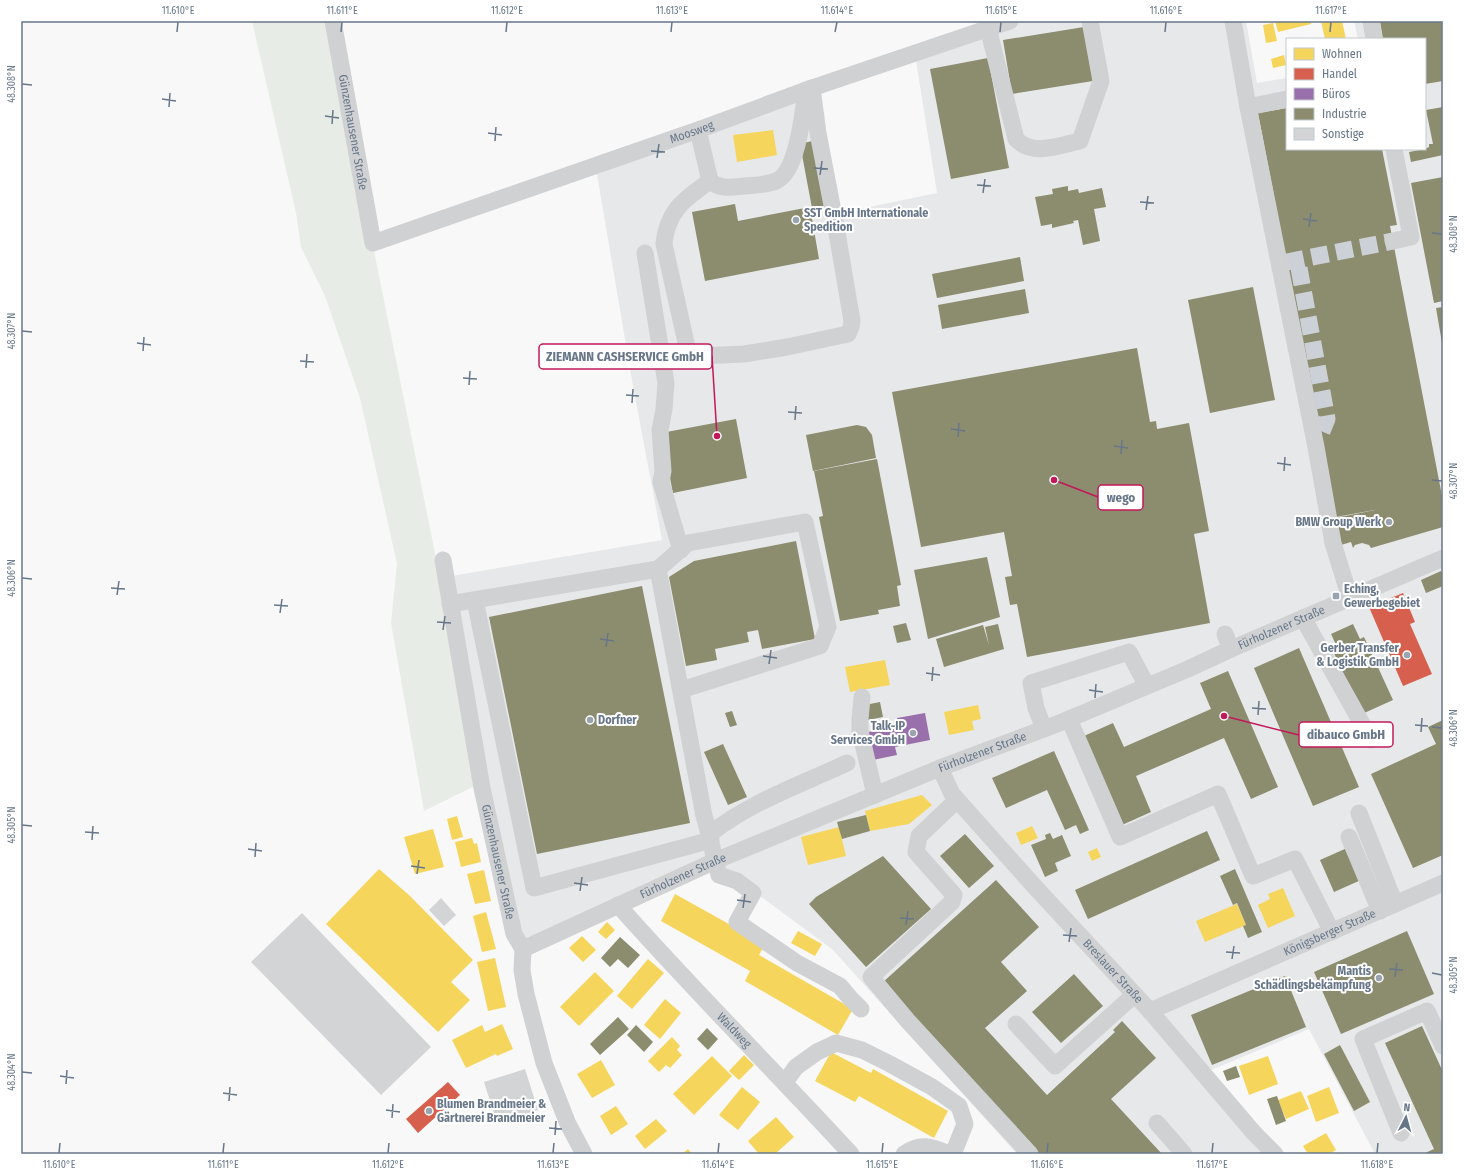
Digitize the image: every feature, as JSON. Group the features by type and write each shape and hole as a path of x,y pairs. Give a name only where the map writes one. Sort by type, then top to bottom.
{"street":[{"name":"Günzenhausener Straße","path":"333,21 374,243"},
{"name":"Moosweg","path":"374,243 698,130 809,89 1010,21"},
{"path":"988,28 1016,139 1022,145 1042,149 1080,141 1086,126 1101,81 1090,21"},
{"path":"1233,21 1248,107 1283,263 1318,441 1333,543 1350,598"},
{"path":"1371,21 1374,38"},
{"path":"698,130 710,181 715,186 729,187 768,184 777,181 790,165 794,154 801,130 809,89"},
{"path":"710,181 681,202 671,216 665,230 664,244 686,347 691,352 700,356 744,354 787,347 848,334 852,321 835,221 809,89"},
{"path":"1248,107 1286,99"},
{"path":"1393,241 1411,237 1394,150"},
{"path":"645,253 666,383 664,409 660,430 663,471 661,482 681,550"},
{"path":"450,604 654,570 688,543 805,522 828,627 820,646 681,690"},
{"name":"Fürholzener Straße","path":"524,949 715,860 940,768 1069,719 1147,686 1228,642 1303,618 1443,558"},
{"name":"Günzenhausener Straße","path":"443,560 482,788 514,934 524,949"},
{"path":"654,570 681,690 707,839"},
{"path":"654,570 707,839 719,875 737,881 753,893 737,922 797,963 840,986 861,1008"},
{"path":"475,600 534,888 707,839 719,826 752,806 847,763"},
{"path":"1303,618 1371,740"},
{"path":"1044,729 1036,708 1031,683 1129,652 1147,686"},
{"path":"862,697 860,731 875,795"},
{"path":"1069,719 1120,837 1218,794 1253,876 1295,859 1332,932"},
{"name":"Breslauer Straße","path":"940,768 952,794 957,800 1150,1011 1254,1133 1275,1154"},
{"path":"957,800 919,836 916,852 954,894 952,902 870,977 907,1020 1030,1154"},
{"path":"1359,813 1388,908"},
{"path":"1349,837 1388,908"},
{"name":"Königsberger Straße","path":"1150,1011 1443,883"},
{"name":"Waldweg","path":"618,905 662,955 785,1082 851,1154"},
{"path":"524,949 522,970 526,994 544,1063 568,1124 584,1154"},
{"path":"1016,1024 1055,1066 1134,994"},
{"path":"1401,1134 1363,1039 1427,1011 1443,1046"},
{"path":"785,1082 796,1067 817,1052 836,1043 862,1050 932,1087 959,1106 965,1124 953,1154"},
{"path":"1157,1123 1184,1154"},
{"path":"904,1154 909,1150 923,1145 949,1154"}],"shaded area":[{"path":"252,21 334,21 372,241 440,578 477,785 424,811 391,623 397,564 360,398 325,296 301,247 296,213"},
{"path":"991,21 1246,21 1257,83 1286,78 1286,150 1426,150 1426,38 1358,38 1354,21 1443,21 1443,1154 1375,1154 1309,1029 1209,1071 1271,1154 1017,1154 832,949 707,857 523,949 440,578 662,540 633,386 594,157 815,81 840,213 937,193 914,48"}],"building: Wohnen":[{"path":"1275,21 1310,21 1311,24 1278,32"},
{"path":"1321,21 1342,21 1346,38 1325,38"},
{"path":"1273,23 1277,41 1266,43 1263,25"},
{"path":"1284,55 1286,65 1273,68 1271,59"},
{"path":"773,130 777,155 737,162 733,135"},
{"path":"885,660 890,685 850,692 845,667"},
{"path":"978,705 981,719 972,721 974,730 949,735 944,712"},
{"path":"922,795 932,805 909,824 870,831 865,811"},
{"path":"457,816 463,837 452,840 447,819"},
{"path":"1032,826 1038,838 1021,845 1016,833"},
{"path":"839,827 846,856 808,865 801,837"},
{"path":"433,829 444,867 415,874 404,837"},
{"path":"472,838 474,844 477,843 481,862 461,867 455,842"},
{"path":"1097,848 1101,857 1092,861 1088,852"},
{"path":"379,869 409,895 473,960 451,982 470,1000 438,1032 326,924"},
{"path":"484,870 491,901 475,904 467,874"},
{"path":"1283,888 1295,916 1268,928 1258,905 1270,899 1268,894"},
{"path":"675,894 765,944 759,955 853,1009 838,1035 745,981 750,971 661,921"},
{"path":"1237,904 1246,925 1205,942 1196,921"},
{"path":"486,912 496,949 482,952 473,916"},
{"path":"607,922 615,930 606,939 598,932"},
{"path":"798,931 822,944 815,956 791,943"},
{"path":"582,936 596,950 583,962 569,948"},
{"path":"495,958 506,1007 488,1011 477,962"},
{"path":"648,959 664,973 632,1009 617,996"},
{"path":"595,972 614,991 579,1026 560,1007"},
{"path":"665,999 681,1013 660,1039 644,1025"},
{"path":"502,1024 513,1049 497,1056 496,1054 466,1068 452,1040 482,1025 485,1032"},
{"path":"672,1037 680,1046 677,1050 682,1055 670,1068 666,1065 659,1072 648,1061"},
{"path":"831,1052 871,1073 873,1069 948,1111 934,1138 859,1096 855,1102 815,1081"},
{"path":"744,1055 754,1065 739,1080 729,1071"},
{"path":"712,1056 732,1076 694,1115 673,1094"},
{"path":"1268,1056 1278,1084 1249,1095 1239,1066"},
{"path":"601,1060 615,1085 592,1098 577,1074"},
{"path":"742,1087 760,1102 738,1130 719,1115"},
{"path":"1329,1087 1339,1113 1316,1122 1307,1096"},
{"path":"1301,1091 1309,1109 1286,1119 1278,1100"},
{"path":"616,1106 628,1124 611,1135 600,1116"},
{"path":"776,1117 794,1137 775,1154 759,1154 748,1141"},
{"path":"656,1119 667,1131 645,1149 635,1136"},
{"path":"1326,1133 1336,1150 1329,1154 1308,1154 1303,1146"},
{"path":"688,1149 692,1154 682,1154"}],"building: Handel":[{"name":"Gerber Transfer & Logistik GmbH","path":"1403,593 1415,622 1410,624 1432,674 1403,686 1369,607"},
{"path":"448,1082 460,1095 418,1133 406,1119"}],"building: Büros":[{"path":"925,713 930,740 895,747 897,755 868,761 863,733 899,726 897,718"}],"building: Industrie":[{"path":"1380,21 1443,21 1443,81 1426,84 1426,38 1383,38"},
{"path":"1084,27 1093,81 1012,94 1003,40"},
{"path":"988,58 1009,168 951,179 930,69"},
{"path":"1443,107 1443,155 1411,162 1409,152 1426,150 1429,147 1429,144 1433,144 1426,110"},
{"path":"1286,108 1286,150 1382,150 1397,225 1390,226 1443,501 1443,527 1371,548 1369,545 1362,543 1355,545 1353,548 1351,542 1341,545 1335,518 1380,509 1336,517 1258,113"},
{"path":"816,140 829,205 812,208 800,144"},
{"path":"1443,177 1443,301 1434,303 1411,183"},
{"path":"1068,186 1068,191 1078,189 1079,193 1102,188 1106,207 1094,209 1100,241 1083,245 1078,220 1073,221 1074,223 1052,228 1052,224 1041,226 1035,197 1053,194 1052,189"},
{"path":"735,204 738,221 810,207 819,259 705,281 692,212"},
{"path":"1020,257 1024,281 937,298 932,274"},
{"path":"1253,287 1275,400 1210,413 1188,300"},
{"path":"1025,289 1029,313 942,329 938,305"},
{"path":"1443,307 1443,343 1442,343 1436,308"},
{"path":"1137,348 1150,422 1156,421 1157,429 1189,423 1209,531 1194,534 1210,623 1027,657 1017,604 1010,605 1005,577 1012,576 1004,532 921,547 892,392"},
{"path":"736,419 747,478 673,493 661,433"},
{"path":"857,425 866,427 872,435 876,458 813,471 806,435"},
{"path":"877,459 901,585 897,586 900,606 878,610 879,614 840,621 819,517 823,516 814,471"},
{"path":"796,541 815,639 762,649 758,630 747,632 749,642 715,649 717,660 686,666 669,577 694,561"},
{"path":"987,557 1000,617 928,639 914,570"},
{"path":"1441,571 1443,575 1443,586 1426,593 1421,580"},
{"name":"Dorfner","path":"642,586 690,823 537,854 489,617"},
{"path":"906,623 911,640 897,643 893,626"},
{"path":"998,624 1004,649 944,667 936,639 983,625 989,645 985,627"},
{"path":"1353,624 1360,639 1364,637 1393,700 1362,714 1333,651 1338,649 1331,634"},
{"path":"1299,648 1359,787 1313,806 1254,668"},
{"path":"1228,671 1278,787 1251,799 1224,738 1136,776 1151,812 1122,825 1084,736 1113,723 1124,747 1211,709 1200,683"},
{"path":"880,702 883,717 868,720 865,705"},
{"path":"732,711 737,725 730,727 725,713"},
{"path":"1443,720 1443,855 1413,868 1371,774 1436,744 1428,727"},
{"path":"723,744 747,797 728,805 704,752"},
{"path":"1054,751 1089,830 1080,834 1076,825 1065,830 1047,790 1006,808 992,778"},
{"path":"866,815 870,831 842,839 837,822"},
{"path":"1207,831 1220,860 1088,919 1075,890"},
{"path":"1050,833 1053,839 1062,835 1071,856 1055,863 1058,871 1045,877 1031,845 1046,839 1045,835"},
{"path":"965,834 994,866 969,888 940,856"},
{"path":"1347,848 1361,880 1334,892 1320,860"},
{"path":"883,856 931,909 866,967 809,904 816,897"},
{"path":"1235,869 1262,932 1248,938 1243,926 1246,925 1237,903 1233,905 1220,876"},
{"path":"996,880 1039,927 1001,962 1027,991 985,1028 1047,1095 1115,1032 1113,1030 1122,1021 1156,1058 1111,1099 1162,1154 1038,1154 882,983"},
{"path":"1407,931 1434,994 1341,1034 1314,972"},
{"path":"620,937 640,955 628,968 618,959 610,967 601,958"},
{"path":"1074,974 1103,1006 1061,1043 1032,1012"},
{"path":"1285,976 1306,1027 1212,1065 1191,1015"},
{"path":"618,1017 629,1029 600,1055 590,1044"},
{"path":"636,1025 653,1042 644,1052 627,1035"},
{"path":"1422,1026 1443,1072 1443,1154 1423,1154 1434,1149 1385,1043"},
{"path":"707,1028 718,1039 708,1050 697,1039"},
{"path":"1340,1045 1370,1102 1354,1111 1324,1054"},
{"path":"1236,1066 1240,1077 1227,1081 1223,1071"},
{"path":"1277,1096 1286,1121 1276,1125 1267,1099"}],"building: Sonstige":[{"path":"441,898 456,915 444,926 429,910"},
{"path":"302,913 431,1047 381,1095 251,962"},
{"path":"525,1069 538,1110 497,1123 484,1082"}],"tunnel":[{"path":"1287,262 1393,241"},
{"path":"1299,268 1327,419 1320,436"}],"place":[{"name":"SST GmbH Internationale Spedition","path":"796,220"},
{"name":"ZIEMANN CASHSERVICE GmbH","path":"717,436"},
{"name":"wego","path":"1054,480"},
{"name":"BMW Group Werk","path":"1389,522"},
{"name":"Eching, Gewerbegebiet","path":"1336,596"},
{"name":"Gerber Transfer & Logistik GmbH","path":"1407,655"},
{"name":"dibauco GmbH","path":"1224,716"},
{"name":"Dorfner","path":"590,720"},
{"name":"Talk-IP Services GmbH","path":"913,733"},
{"name":"Mantis Schädlingsbekämpfung","path":"1379,978"},
{"name":"Blumen Brandmeier & Gärtnerei Brandmeier","path":"429,1111"}]}
